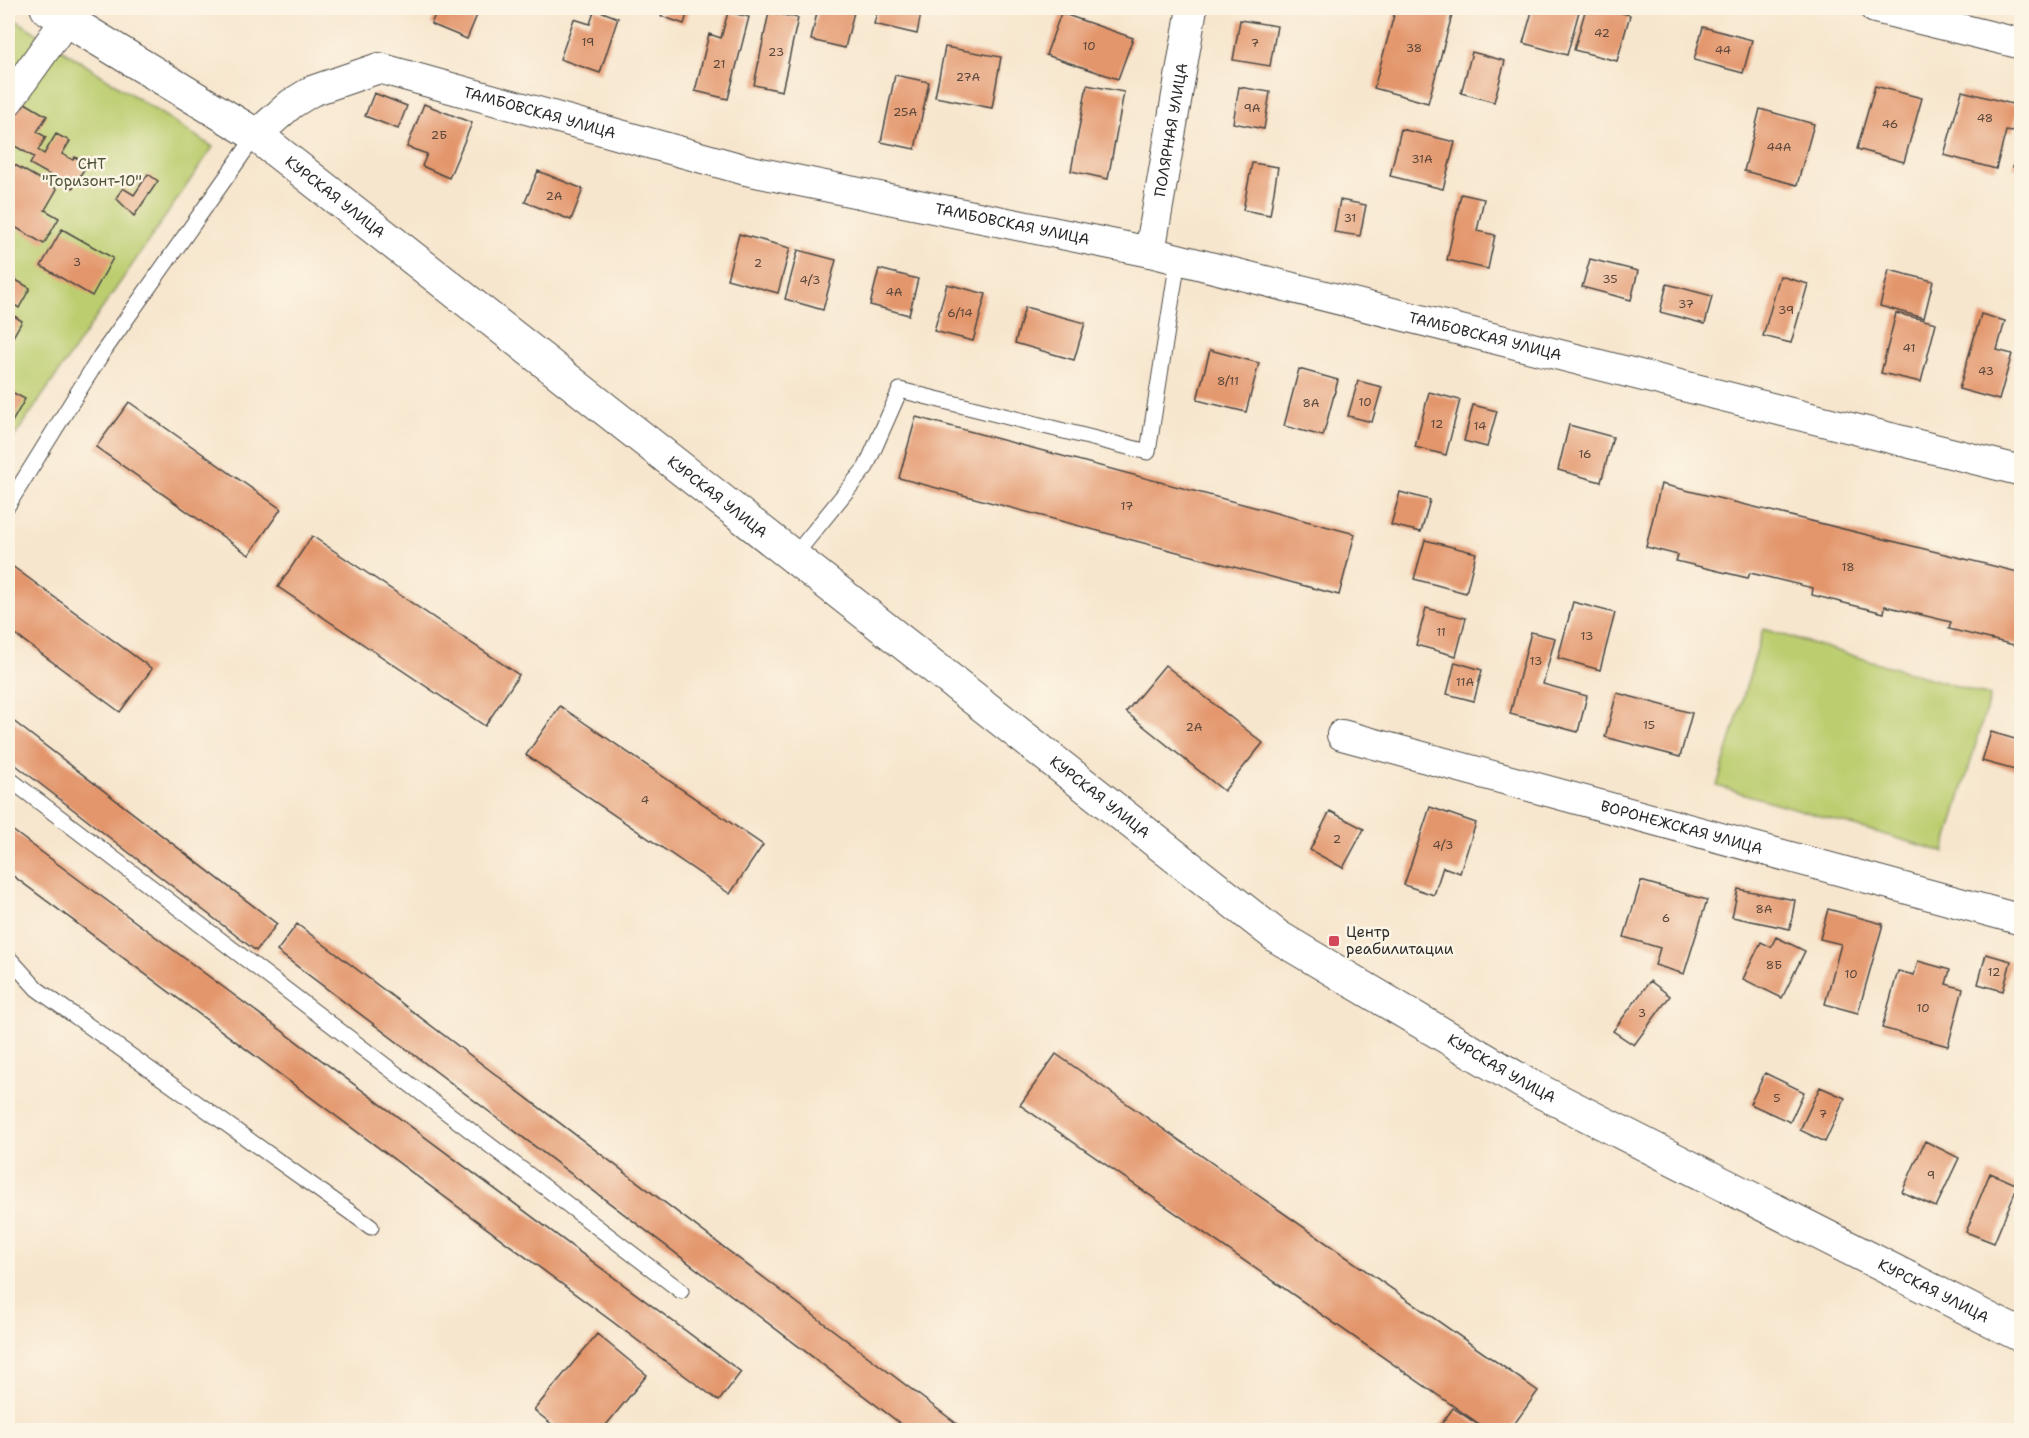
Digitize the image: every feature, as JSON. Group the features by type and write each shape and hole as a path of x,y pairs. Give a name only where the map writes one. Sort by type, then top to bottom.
{"street":[{"name":"ПОЛЯРНАЯ УЛИЦА","path":"1164,255 1192,8"},
{"path":"1875,8 2022,44"},
{"path":"8,101 56,14 256,135"},
{"name":"ТАМБОВСКАЯ УЛИЦА","path":"256,135 291,104 312,91 380,68 746,170 1164,255 2022,471"},
{"name":"КУРСКАЯ УЛИЦА","path":"256,135 1278,937 1528,1085 2022,1336"},
{"name":"ВОРОНЕЖСКАЯ УЛИЦА","path":"1342,735 2022,920"}],"lane":[{"path":"8,505 101,355 256,135"},
{"path":"794,556 866,467 900,390 1148,452 1164,255"},
{"path":"8,778 681,1291"},
{"path":"8,957 38,989 371,1227"}],"green space":[{"name":"СНТ \"Горизонт-10\"","path":"8,15 213,147 8,446"},
{"path":"1763,629 1990,696 1944,852 1717,786"}],"building":[{"path":"438,8 480,8 467,39 431,24"},
{"path":"664,8 689,8 684,24 661,16"},
{"path":"818,8 855,8 845,48 811,40"},
{"path":"878,8 922,8 917,34 874,24"},
{"path":"1396,8 1454,8 1428,103 1374,88"},
{"path":"1533,8 1580,8 1567,55 1523,43"},
{"path":"1586,8 1602,8 1630,15 1617,61 1574,50"},
{"path":"595,9 618,18 600,73 560,59 574,19 590,24"},
{"path":"728,12 749,17 728,99 695,91 709,34 721,38"},
{"path":"769,12 798,18 782,91 754,85"},
{"path":"1061,13 1133,38 1118,79 1046,55"},
{"path":"1240,20 1277,26 1270,66 1233,60"},
{"path":"1703,27 1752,40 1743,73 1694,60"},
{"path":"945,47 1001,57 992,108 935,97"},
{"path":"1472,52 1505,61 1494,102 1461,93"},
{"path":"895,75 929,82 915,149 881,142"},
{"path":"1087,85 1124,92 1108,179 1071,171"},
{"path":"1875,86 1922,98 1904,162 1857,149"},
{"path":"1239,87 1270,92 1264,129 1233,123"},
{"path":"1962,91 2020,106 2012,132 2006,131 1996,169 1944,155"},
{"path":"374,93 407,106 398,129 365,116"},
{"path":"20,100 47,116 37,132 46,137 38,150 44,154 56,134 70,141 62,154 73,160 75,157 87,164 73,188 30,164 34,157 8,142 8,122"},
{"path":"424,104 472,123 449,178 422,166 427,154 407,147"},
{"path":"1760,109 1814,124 1797,185 1744,171"},
{"path":"1401,129 1455,142 1443,189 1390,176"},
{"path":"2022,139 2022,170 2013,167"},
{"path":"8,161 57,189 45,210 59,218 44,244 8,223"},
{"path":"1252,163 1278,167 1270,215 1243,210"},
{"path":"538,171 583,189 571,220 525,202"},
{"path":"148,174 158,181 134,216 116,198 123,188 134,195"},
{"path":"1461,194 1484,199 1477,231 1495,235 1488,269 1447,260"},
{"path":"1340,200 1366,205 1360,236 1334,232"},
{"path":"62,229 113,258 92,296 41,266"},
{"path":"739,234 790,248 778,293 727,279"},
{"path":"798,250 836,260 823,310 785,299"},
{"path":"1590,259 1638,271 1631,300 1582,287"},
{"path":"879,269 918,279 909,315 870,305"},
{"path":"1889,270 1933,281 1924,318 1880,306"},
{"path":"1780,276 1808,284 1791,343 1763,336"},
{"path":"14,279 30,288 19,308 8,301 8,291"},
{"path":"947,284 986,294 973,341 934,331"},
{"path":"1667,284 1712,296 1705,324 1660,312"},
{"path":"1025,307 1085,323 1074,360 1015,343"},
{"path":"8,312 22,321 10,342 8,340"},
{"path":"1896,313 1936,323 1921,382 1881,373"},
{"path":"1981,314 2005,321 1997,350 2012,354 1999,400 1959,389"},
{"path":"1210,350 1259,363 1246,412 1197,400"},
{"path":"1299,369 1338,380 1323,436 1284,426"},
{"path":"1358,381 1382,387 1372,422 1348,416"},
{"path":"8,390 25,399 8,429"},
{"path":"1429,392 1460,400 1446,455 1415,447"},
{"path":"129,402 281,509 249,555 96,447"},
{"path":"1473,405 1497,411 1487,447 1464,441"},
{"path":"916,417 1355,534 1339,595 899,478"},
{"path":"1569,425 1613,437 1601,482 1558,470"},
{"path":"1661,484 2022,573 2022,647 1949,629 1951,622 1885,606 1884,613 1812,595 1813,588 1750,573 1748,578 1676,561 1678,555 1646,547"},
{"path":"1400,492 1430,500 1421,532 1391,525"},
{"path":"312,536 519,675 485,726 278,587"},
{"path":"1425,540 1476,553 1466,593 1414,579"},
{"path":"8,563 152,669 120,712 8,629"},
{"path":"1573,602 1615,613 1600,670 1558,658"},
{"path":"1426,608 1466,618 1456,656 1416,645"},
{"path":"1531,632 1555,638 1543,684 1587,696 1578,732 1510,714"},
{"path":"1455,662 1482,670 1474,701 1447,694"},
{"path":"1165,665 1263,743 1224,791 1126,712"},
{"path":"1617,693 1692,713 1680,757 1605,737"},
{"path":"560,706 763,845 730,894 526,755"},
{"path":"8,717 277,924 256,951 8,759"},
{"path":"1991,732 2022,741 2022,772 1982,761"},
{"path":"1430,807 1476,823 1460,873 1443,867 1434,895 1404,885"},
{"path":"1330,811 1364,829 1343,868 1310,850"},
{"path":"8,827 741,1372 719,1401 8,872"},
{"path":"1641,881 1707,900 1684,974 1655,965 1660,948 1624,937"},
{"path":"1738,889 1795,900 1790,929 1732,917"},
{"path":"1828,909 1883,924 1858,1013 1825,1004 1841,944 1820,939"},
{"path":"297,924 965,1430 909,1430 277,951"},
{"path":"1776,937 1805,951 1782,998 1743,979 1761,942 1771,947"},
{"path":"1986,954 2011,961 2003,991 1978,984"},
{"path":"1918,961 1950,970 1946,984 1963,989 1948,1046 1882,1028 1898,971 1914,975"},
{"path":"1650,981 1670,996 1634,1045 1613,1031"},
{"path":"1056,1054 1538,1391 1510,1430 1488,1430 1020,1105"},
{"path":"1765,1073 1804,1092 1790,1122 1750,1104"},
{"path":"1820,1087 1845,1098 1825,1142 1800,1130"},
{"path":"1925,1141 1959,1158 1936,1207 1902,1192"},
{"path":"1990,1173 2018,1185 1994,1243 1966,1232"},
{"path":"597,1334 647,1375 602,1430 559,1430 534,1410"},
{"path":"1453,1408 1486,1430 1437,1430"}],"place":[{"name":"Центр реабилитации","path":"1334,941"}]}
